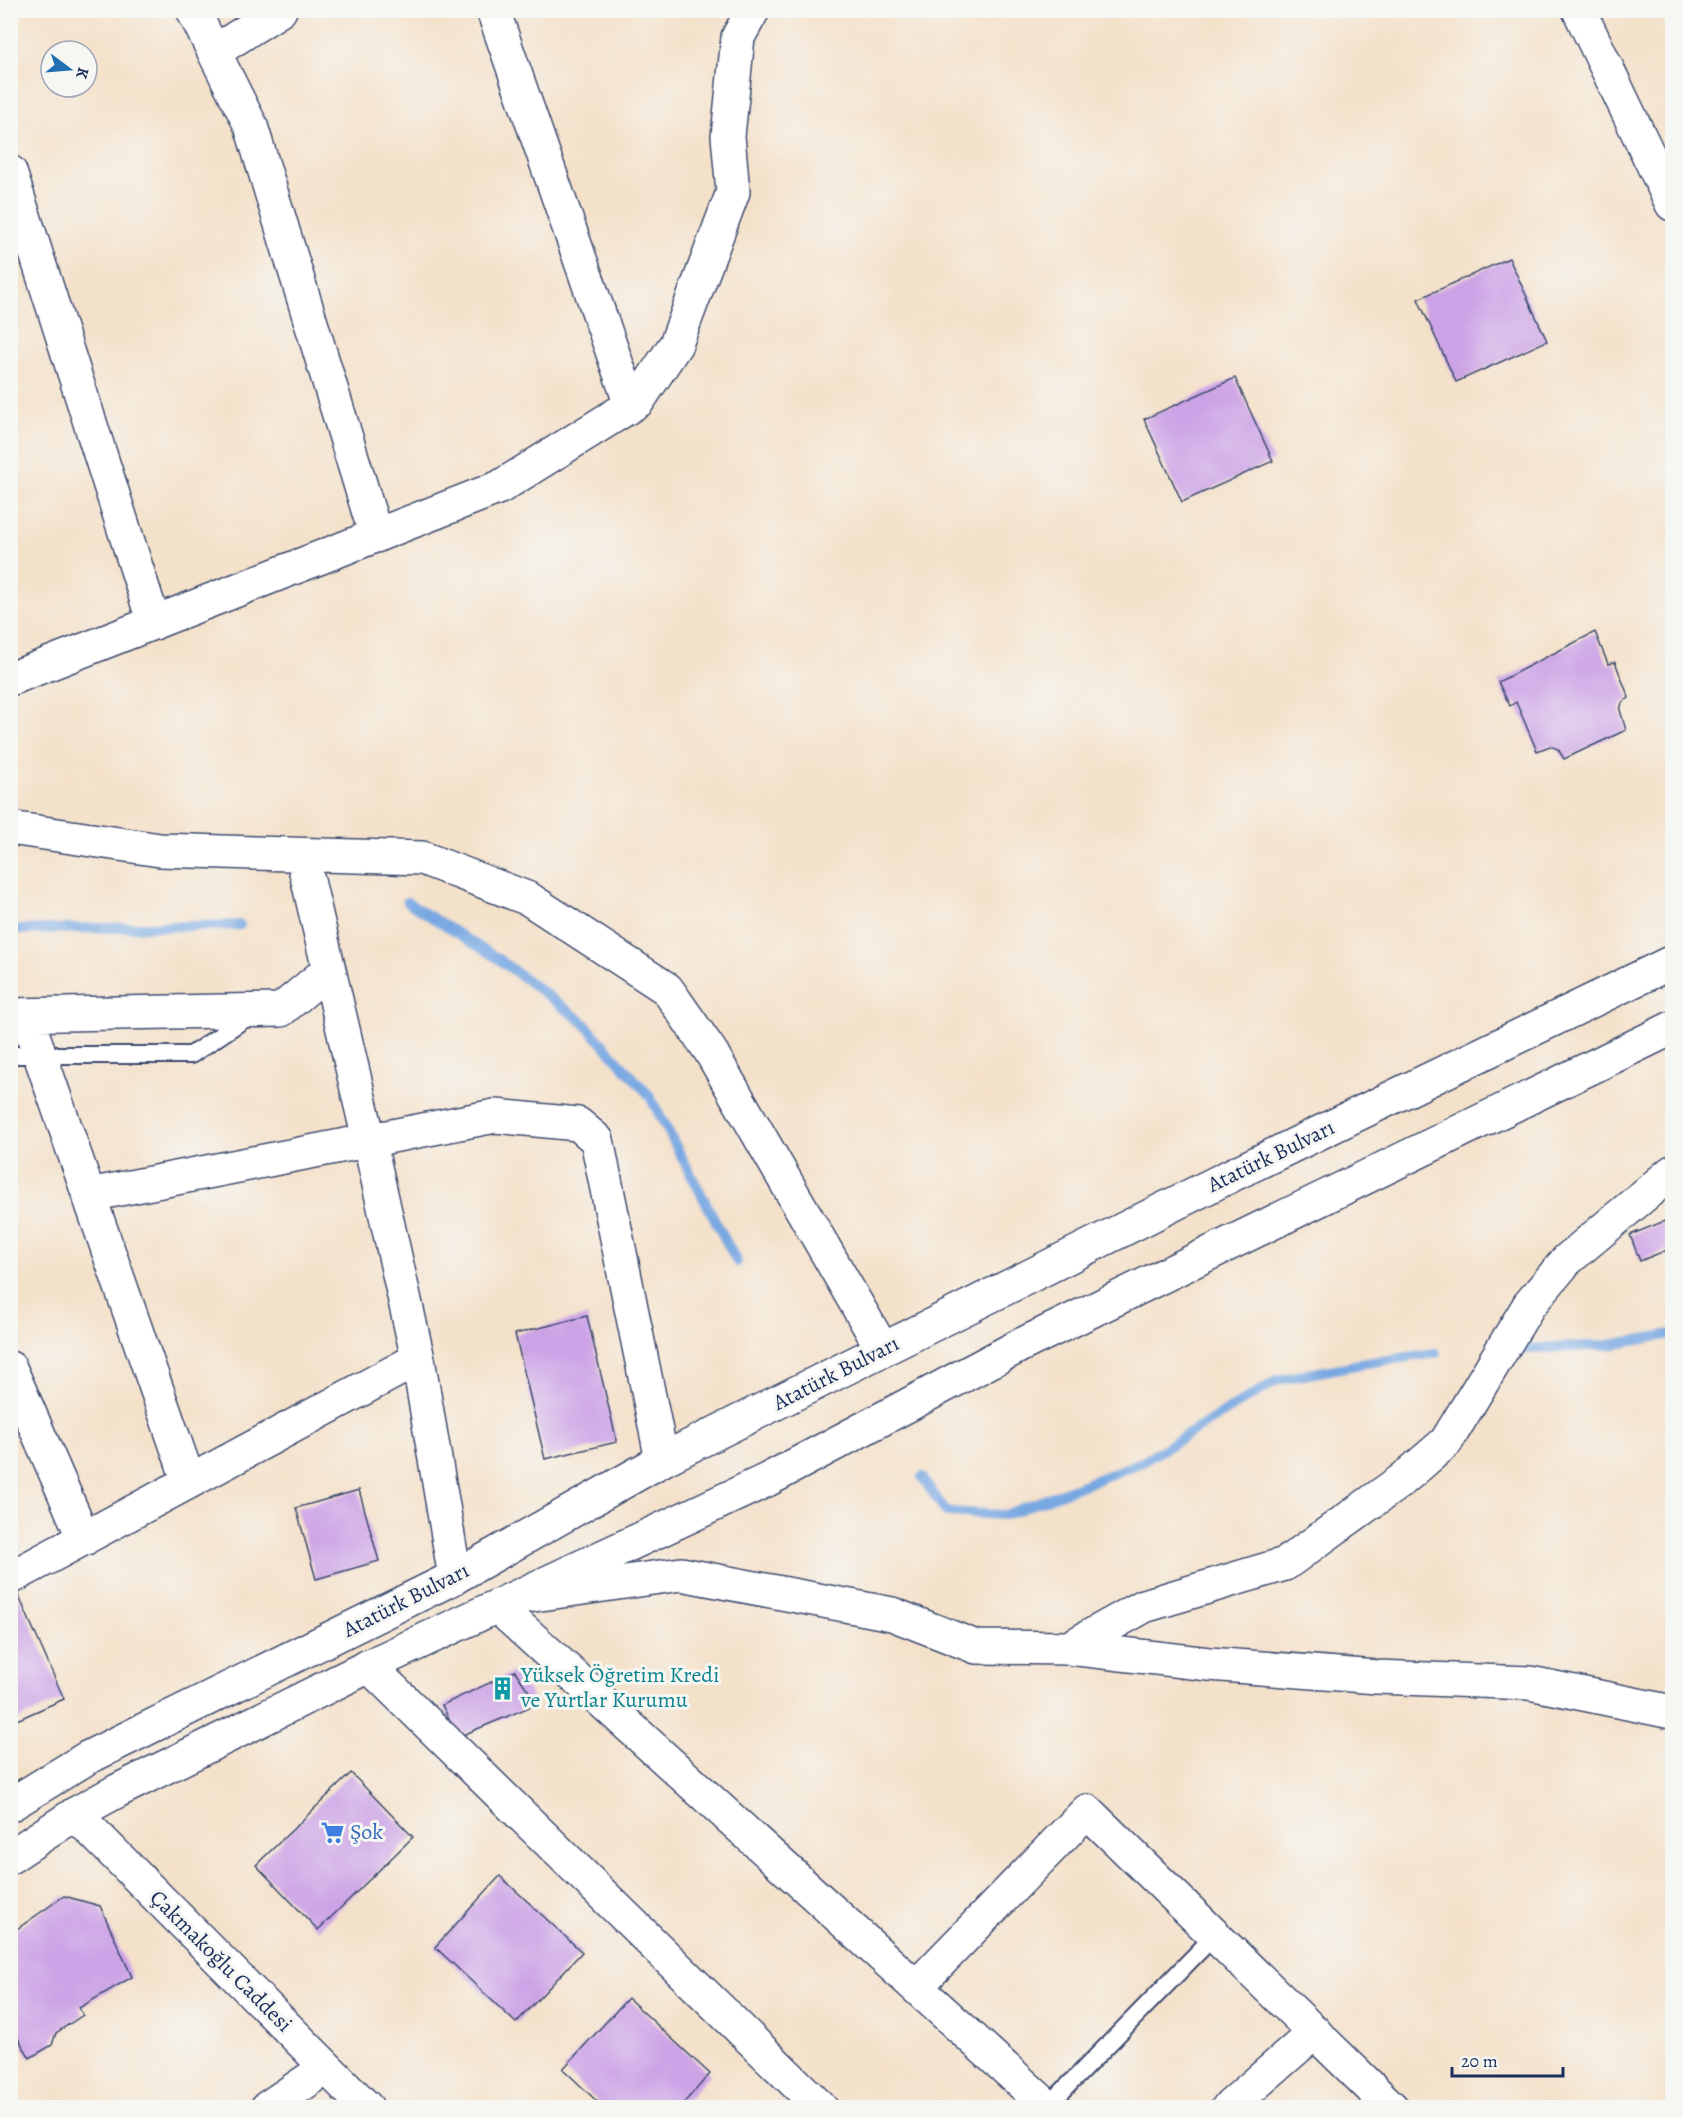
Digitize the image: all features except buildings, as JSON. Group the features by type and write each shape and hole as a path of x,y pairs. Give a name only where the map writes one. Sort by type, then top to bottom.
{"street":[{"path":"193,10 251,126 376,536"},
{"path":"214,52 280,10"},
{"path":"493,10 632,405"},
{"path":"10,680 500,487 639,400 676,344 733,192 728,136 738,37 753,10"},
{"path":"1580,10 1672,204"},
{"path":"10,172 154,623"},
{"path":"10,828 160,850 422,858 529,899 668,988 711,1052 883,1350"},
{"path":"302,855 418,1359 455,1577"},
{"name":"Atatürk Bulvarı","path":"14,1796 455,1577 662,1460 1234,1174 1672,963"},
{"path":"189,1482 90,1195 25,1055 18,1015 281,1010 328,970"},
{"name":"Atatürk Bulvarı","path":"10,1857 75,1814 117,1791 369,1666 767,1480 1019,1346 1672,1028"},
{"path":"90,1195 495,1116 578,1124 597,1140 662,1460"},
{"path":"1069,1648 1144,1606 1285,1564 1402,1480 1446,1442 1529,1305 1567,1260 1672,1172"},
{"path":"10,1578 418,1359"},
{"path":"10,1368 84,1539"},
{"path":"507,1602 681,1574 892,1614 976,1647 1069,1648 1209,1664 1377,1677 1530,1683 1672,1712"},
{"path":"507,1602 916,1987 1048,2107"},
{"path":"369,1666 821,2108"},
{"path":"916,1987 1087,1811 1392,2108"},
{"name":"Çakmakoğlu Caddesi","path":"75,1814 367,2108"},
{"path":"1228,2108 1315,2032"},
{"path":"267,2108 326,2068"}],"lane":[{"path":"25,1055 191,1055 257,1011"},
{"path":"1048,2107 1215,1935"}],"waterway":[{"path":"407,902 497,958 583,1022 649,1095 737,1262"},
{"path":"10,930 240,925"},
{"path":"1527,1349 1609,1345 1672,1334"},
{"path":"922,1477 946,1512 1005,1515 1142,1462 1278,1380 1366,1363 1436,1353"}],"place":[{"name":"Yüksek Öğretim Kredi ve Yurtlar Kurumu","path":"503,1688"},
{"name":"Şok","path":"332,1832"}]}
